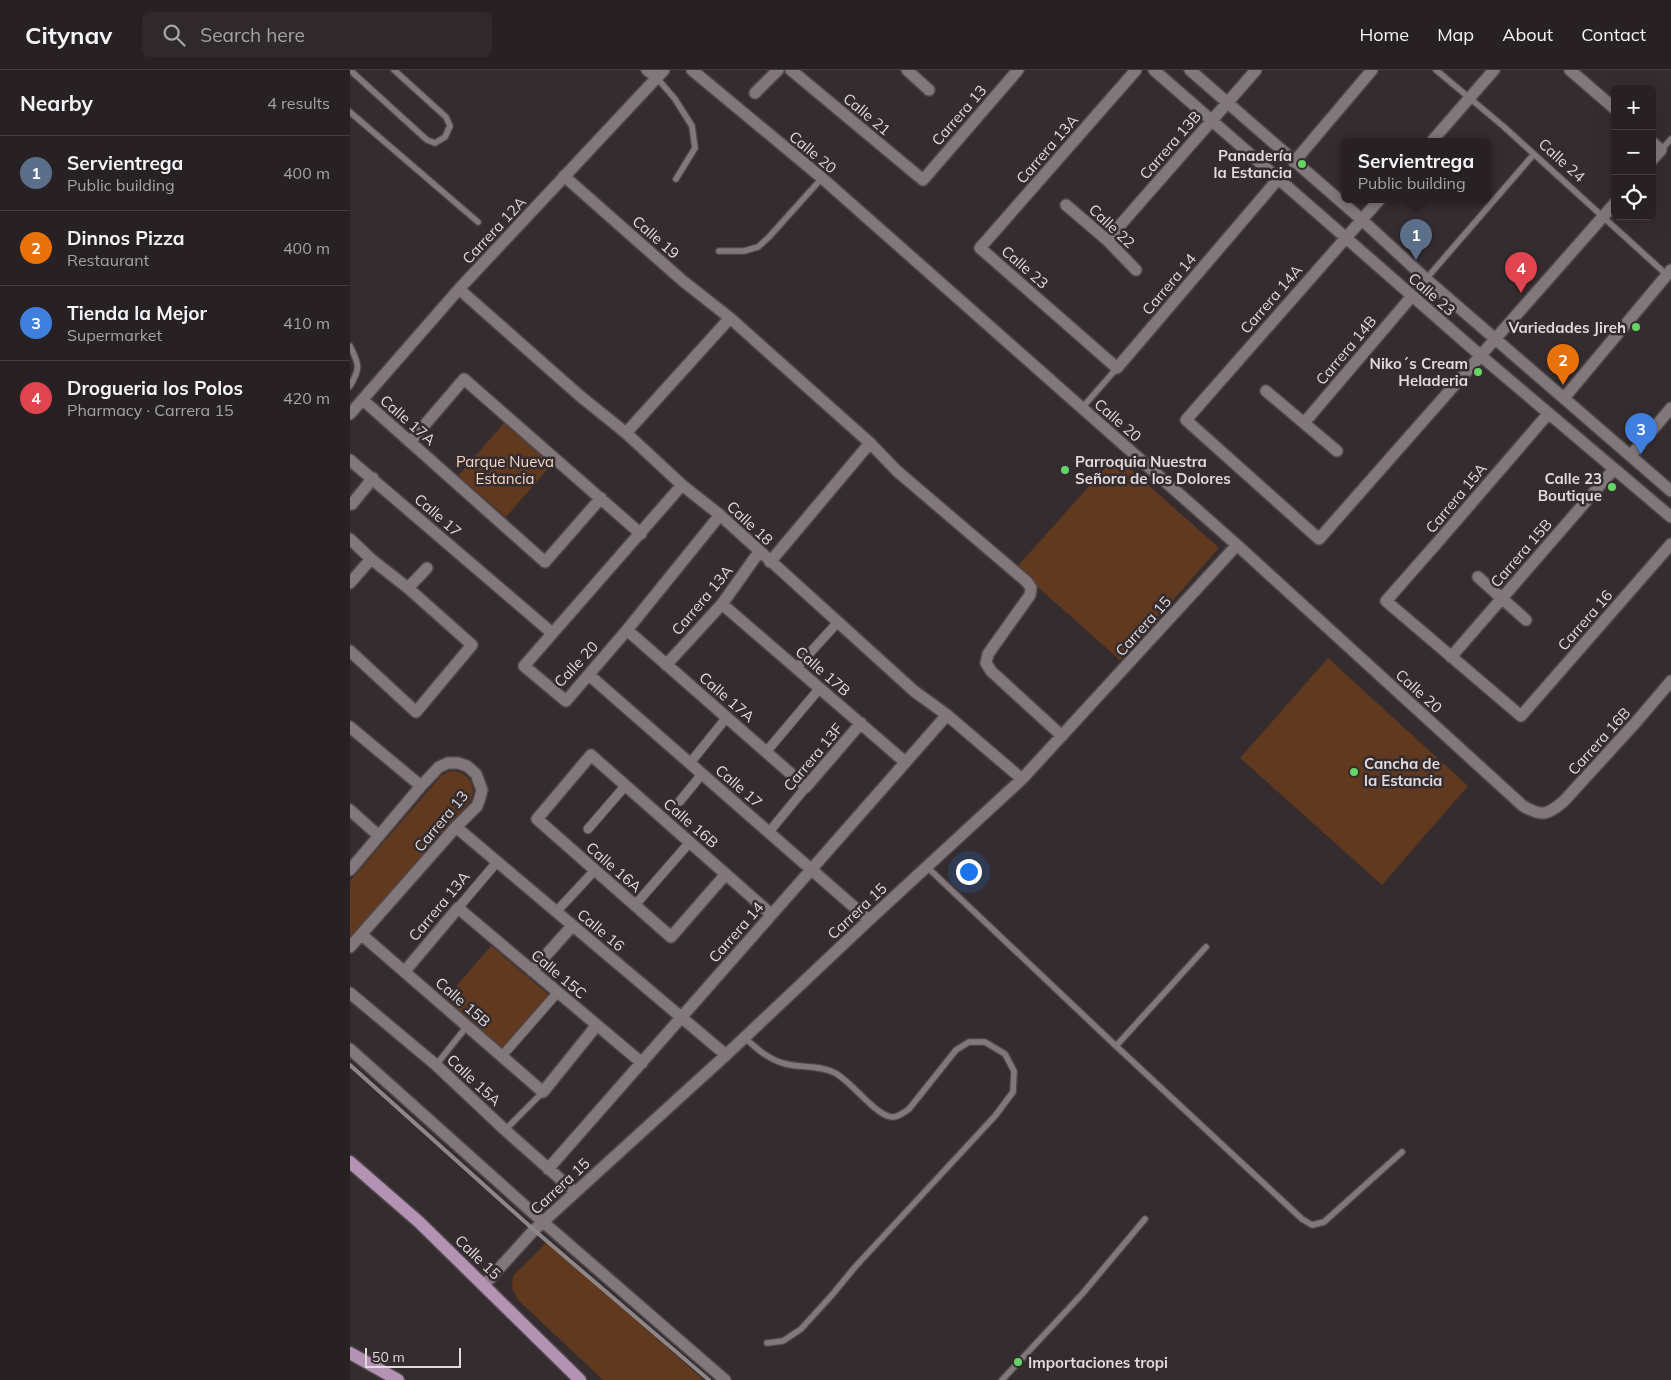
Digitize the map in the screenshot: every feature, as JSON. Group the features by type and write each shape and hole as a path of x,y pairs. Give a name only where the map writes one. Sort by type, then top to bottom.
{"main road":[{"name":"Calle 15","path":"350,1162 419,1222 580,1380"},
{"path":"350,1353 398,1380"}],"street":[{"path":"647,70 660,74"},
{"name":"Calle 20","path":"692,70 822,178 1237,545 1523,806 1534,813 1543,813"},
{"path":"755,93 778,70"},
{"name":"Calle 21","path":"792,70 923,180"},
{"path":"907,70 929,90"},
{"name":"Carrera 13","path":"923,180 1018,70"},
{"name":"Carrera 13A","path":"980,248 1136,70"},
{"name":"Calle 23","path":"1154,70 1279,178 1344,238 1671,517"},
{"name":"Calle 23","path":"1190,70 1341,202"},
{"name":"Carrera 13B","path":"1107,240 1256,70"},
{"path":"1294,162 1372,70"},
{"path":"1435,138 1494,70"},
{"path":"1570,70 1611,106"},
{"name":"Carrera 12A","path":"350,414 459,289 660,74"},
{"name":"Calle 19","path":"564,176 683,281 730,318 870,443"},
{"name":"Carrera 14","path":"1117,368 1279,178"},
{"name":"Calle 23","path":"1342,203 1426,279 1671,491"},
{"name":"Carrera 14A","path":"1376,203 1186,420 1319,539 1481,356"},
{"name":"Calle 22","path":"1066,205 1107,240 1136,270"},
{"path":"1481,356 1611,207"},
{"name":"Calle 23","path":"980,248 1117,368"},
{"path":"1564,398 1669,272"},
{"name":"Calle 18","path":"459,289 580,396 626,433 682,485 720,515 914,690 947,715 1022,779"},
{"name":"Carrera 14B","path":"1304,423 1412,296"},
{"path":"626,433 730,318"},
{"path":"410,442 464,379 641,534"},
{"path":"1266,391 1337,451"},
{"name":"Calle 17A","path":"363,400 545,562 601,498"},
{"path":"1630,455 1671,408"},
{"name":"Carrera 15A","path":"1451,657 1386,601 1548,414"},
{"path":"770,562 870,443 897,471 1015,572 1030,588 1030,595 988,654 986,663 991,671 1062,736"},
{"name":"Calle 17","path":"350,460 552,633"},
{"name":"Carrera 15B","path":"1451,657 1614,469"},
{"path":"352,504 373,478"},
{"name":"Calle 20","path":"682,485 524,666 566,701 627,630 720,515"},
{"path":"350,539 472,645 416,712 350,650"},
{"name":"Carrera 16","path":"1451,657 1520,716 1671,544"},
{"name":"Carrera 15","path":"484,1285 543,1222 726,1056 869,920 1022,779 1237,545"},
{"name":"Carrera 13A","path":"666,664 722,604 759,552"},
{"path":"350,583 371,559"},
{"path":"408,588 427,568"},
{"path":"1478,576 1526,620"},
{"name":"Calle 17B","path":"722,604 905,762"},
{"path":"796,668 838,622"},
{"name":"Calle 17A","path":"627,630 806,787"},
{"name":"Calle 17","path":"589,675 869,920"},
{"name":"Carrera 16B","path":"1543,813 1554,810 1564,801 1671,681"},
{"path":"766,752 820,688"},
{"name":"Carrera 14","path":"548,1169 947,715"},
{"path":"690,763 727,717"},
{"name":"Carrera 13F","path":"769,832 861,724"},
{"path":"350,727 421,786"},
{"name":"Calle 16B","path":"537,819 591,755 771,914"},
{"name":"Carrera 13","path":"350,870 436,770 448,764 462,764 471,768 479,778 482,790 477,806 456,827 350,947"},
{"path":"680,801 702,774"},
{"path":"588,829 626,785"},
{"path":"350,810 379,836"},
{"name":"Calle 16A","path":"537,819 671,937 726,874"},
{"name":"Calle 16","path":"456,827 726,1056"},
{"path":"635,905 690,842"},
{"name":"Carrera 13A","path":"405,970 497,862"},
{"path":"556,912 594,870"},
{"name":"Calle 15C","path":"458,908 642,1063"},
{"path":"532,971 572,926"},
{"name":"Calle 15B","path":"362,935 405,970 543,1092"},
{"path":"502,1056 558,992"},
{"name":"Calle 15A","path":"350,993 436,1065 575,1192"},
{"path":"543,1092 596,1025"},
{"path":"350,1049 543,1222 725,1380"}],"lane":[{"path":"350,70 427,140 435,142 445,137 450,126 446,117 394,70"},
{"name":"Calle 24","path":"1436,70 1503,126 1602,217 1669,272"},
{"path":"660,74 692,126 695,148 676,179"},
{"path":"350,112 478,222"},
{"path":"1657,146 1671,139"},
{"path":"1426,279 1534,154"},
{"path":"720,251 744,251 758,247 770,238 822,178"},
{"path":"350,346 358,362 357,376 350,386"},
{"name":"Carrera 14","path":"1082,408 1117,368"},
{"path":"927,867 1302,1219 1312,1225 1324,1222 1402,1152"},
{"path":"1116,1046 1206,947"},
{"path":"436,1065 467,1026"},
{"path":"744,1037 775,1061 823,1069 835,1073 881,1113 890,1117 900,1116 909,1109 956,1050 969,1042 985,1042 1005,1054 1014,1071 1013,1092 994,1116 855,1267 832,1295 801,1329 783,1341 767,1343"},
{"path":"505,1130 543,1092"},
{"path":"1002,1380 1083,1293 1146,1219"}],"green space":[{"name":"Parque Nueva Estancia","path":"504,423 552,464 506,517 458,476"},
{"path":"1116,456 1219,548 1120,660 1016,568"},
{"name":"Cancha de la Estancia","path":"1328,658 1468,786 1382,885 1240,758"},
{"path":"455,771 464,775 470,781 473,790 471,800 350,938 350,881 441,776"},
{"path":"491,946 549,995 502,1048 446,998"},
{"path":"547,1242 704,1380 603,1380 518,1300 512,1288 513,1276"}],"railway":[{"path":"350,1065 534,1230 709,1380"}],"place":[{"name":"Panadería la Estancia","path":"1302,164"},
{"name":"Servientrega","path":"1416,260"},
{"name":"Drogueria los Polos","path":"1521,293"},
{"name":"Variedades Jireh","path":"1636,327"},
{"name":"Niko´s Cream Heladeria","path":"1478,372"},
{"name":"Dinnos Pizza","path":"1563,385"},
{"name":"Tienda la Mejor","path":"1641,454"},
{"name":"Parroquia Nuestra Señora de los Dolores","path":"1065,470"},
{"name":"Calle 23 Boutique","path":"1612,487"},
{"name":"Cancha de la Estancia","path":"1354,772"},
{"name":"Importaciones tropi","path":"1018,1362"}]}
